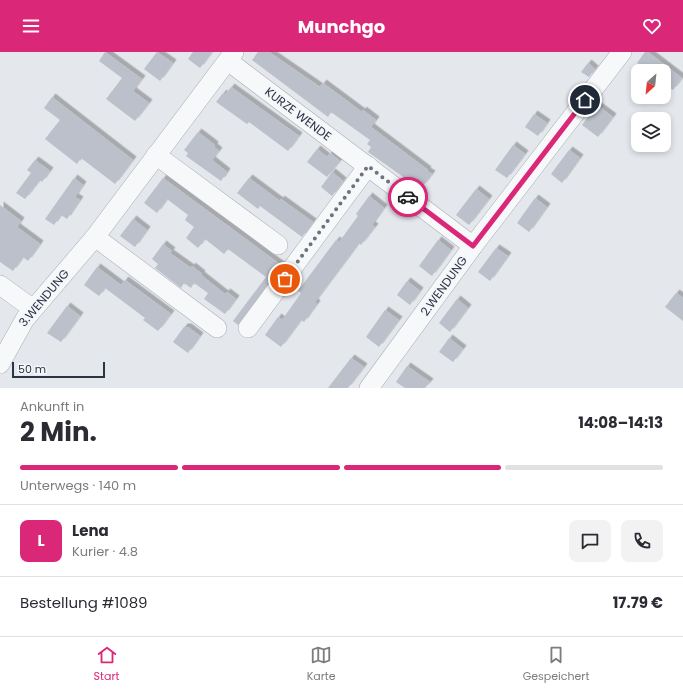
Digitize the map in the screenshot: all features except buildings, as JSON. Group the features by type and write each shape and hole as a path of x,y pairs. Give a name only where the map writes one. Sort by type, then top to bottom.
{"street":[{"name":"2.WENDUNG","path":"369,388 473,246 622,52"},
{"name":"KURZE WENDE","path":"231,57 368,166 473,246"},
{"name":"3.WENDUNG","path":"0,364 21,324 95,237 231,57"},
{"path":"156,155 278,245"},
{"path":"248,328 368,166"},
{"path":"95,237 217,328"},
{"path":"0,285 33,309"}],"way so far":[{"path":"285,279 368,166 408,197"}],"route":[{"path":"408,197 473,246 585,100"}]}
